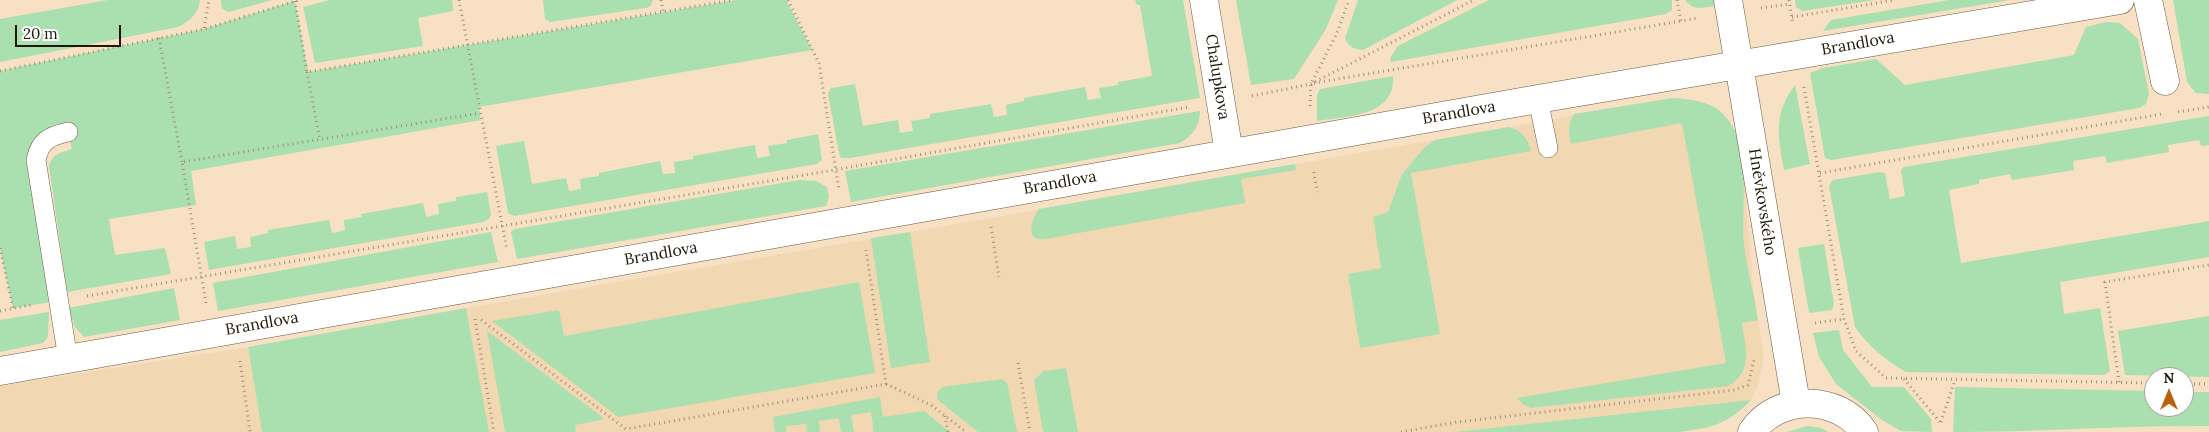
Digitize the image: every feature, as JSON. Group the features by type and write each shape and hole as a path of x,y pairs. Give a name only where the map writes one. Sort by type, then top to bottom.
{"street":[{"name":"Chalupkova","path":"1204,0 1229,153"},
{"name":"Hněvkovského","path":"1728,0 1796,403"},
{"name":"Brandlova","path":"0,371 1229,153 2120,0"},
{"path":"2148,0 2165,80"},
{"path":"1752,432 1767,416 1780,408 1796,403 1814,403 1833,407 1850,416 1864,432"}],"lane":[{"path":"1538,99 1548,148"},
{"path":"68,132 47,138 38,151 36,160 68,359"}],"path":[{"path":"204,29 209,0"},
{"path":"0,71 204,29 299,0"},
{"path":"459,0 512,280"},
{"path":"661,0 663,11"},
{"path":"308,72 732,0"},
{"path":"788,0 819,63 840,200 864,239 886,384"},
{"path":"1317,192 1308,140 1311,84 1338,33 1349,0"},
{"path":"1311,84 1474,0"},
{"path":"1789,0 1844,319 1856,352 1886,378 2144,383"},
{"path":"1792,17 1895,0"},
{"path":"294,2 320,140"},
{"path":"0,311 834,170 1311,84 1681,21"},
{"path":"159,38 201,278"},
{"path":"2175,112 2209,107"},
{"path":"182,162 480,113"},
{"path":"1820,173 2166,114"},
{"path":"985,197 999,277"},
{"path":"0,248 13,308"},
{"path":"2119,383 2105,282 2209,265"},
{"path":"494,432 474,315 626,429 886,384 931,405 966,432"},
{"path":"1783,327 1844,319"},
{"path":"1401,432 1457,422 1735,390 1748,384 1755,354"},
{"path":"1018,363 1030,432"},
{"path":"1904,379 1940,422 1955,380"},
{"path":"2194,384 2209,384"},
{"path":"945,415 948,432"}],"shaded area":[{"path":"1673,98 1706,104 1723,114 1734,131 1743,164 1753,288 1764,356 1759,383 1751,400 1454,432 488,432 466,308"},
{"path":"248,347 262,432 0,432 0,386"}],"green space":[{"path":"108,0 200,0 198,9 193,16 178,27 0,62 0,19"},
{"path":"221,0 272,0 229,12 222,9"},
{"path":"330,0 452,0 453,11 418,18 423,46 315,63 303,7"},
{"path":"543,0 653,0 651,6 646,8 550,22 545,19"},
{"path":"736,0 786,0 812,50 479,107 481,120 191,171 196,205 109,219 115,255 165,248 171,274 67,292 49,166 55,156 72,149 68,132 38,151 58,301 13,308 0,248 0,71 204,29 295,1 308,72"},
{"path":"1135,0 1183,0 1200,98 841,158 828,94 831,88 855,84 863,126 898,120 900,133 913,131 911,121 930,118 930,114 991,104 994,117 1007,115 1006,105 1024,101 1024,98 1085,87 1088,100 1101,98 1099,88 1118,85 1118,82 1152,76 1140,5 1137,5"},
{"path":"1236,0 1338,0 1326,29 1294,79 1251,85"},
{"path":"1358,0 1457,0 1363,50 1352,47 1345,38"},
{"path":"1489,0 1672,0 1672,10 1666,14 1391,62 1390,58 1398,46"},
{"path":"1685,0 1714,0 1714,6 1695,7"},
{"path":"1795,0 1875,0 1802,11 1796,7"},
{"path":"1949,0 2010,0 1823,31 1831,20"},
{"path":"2173,0 2209,0 2209,94 2196,93 2187,82"},
{"path":"2106,22 2120,23 2138,39 2149,94 2146,104 2139,108 1831,160 1825,158 1810,73 1823,68 1876,59 1905,85 2074,55 2086,27"},
{"path":"1393,76 1392,90 1386,100 1378,107 1355,115 1317,121 1317,95 1320,89"},
{"path":"1795,85 1810,164 1784,170 1779,136 1780,116 1783,106"},
{"path":"1673,98 1706,103 1712,106 1723,114 1732,126 1739,141 1744,176 1744,244 1758,320 1742,323 1746,358 1742,374 1728,386 1531,408 1524,405 1517,398 1726,363 1682,123 1571,144 1570,140 1570,125 1574,114"},
{"path":"1200,111 1199,121 1195,130 1180,143 851,202 845,171"},
{"path":"2209,116 2209,145 2201,146 2199,140 2168,145 2169,152 2107,163 2105,156 2073,161 2074,170 2012,180 2010,174 1979,180 1979,184 1949,190 1961,263 2209,221 2209,257 2060,282 2064,314 2100,308 2110,371 2104,375 1906,372 1878,352 1855,327 1829,186 1833,180 1880,172 1885,173 1890,199 1905,196 1901,170 1904,167"},
{"path":"1509,127 1518,130 1524,136 1531,151 1411,173 1440,334 1360,348 1348,274 1381,268 1373,217 1388,212 1402,174 1424,148 1435,140"},
{"path":"818,134 822,160 817,164 514,216 508,213 496,146 524,141 532,184 566,178 569,191 581,189 580,179 599,176 599,173 660,161 663,174 675,173 674,162 693,159 693,156 755,145 757,158 770,156 768,146 787,143 787,140"},
{"path":"1295,164 1296,170 1241,179 1245,203 1045,239 1038,239 1032,233 1032,224 1039,209"},
{"path":"799,180 816,181 827,187 829,197 826,206 517,259 511,232 515,229"},
{"path":"487,192 491,215 489,219 483,222 209,270 204,242 235,236 237,249 251,247 250,237 268,233 268,230 329,220 332,233 345,230 344,220 362,217 361,214 423,203 426,217 439,214 438,204 456,201 456,197"},
{"path":"491,232 498,262 218,311 213,283"},
{"path":"910,232 930,362 891,368 871,238"},
{"path":"1824,244 1834,304 1832,310 1809,313 1798,248"},
{"path":"859,282 875,373 618,417 492,321 559,310 564,336"},
{"path":"174,288 180,320 84,337 75,327 68,308"},
{"path":"466,308 489,432 262,432 248,347"},
{"path":"49,312 48,337 43,343 0,352 0,320"},
{"path":"2209,316 2209,377 2194,377 2194,367 2144,367 2144,375 2125,375 2118,331"},
{"path":"1839,330 1843,350 1872,387 1904,387 1931,419 1932,432 1901,431 1882,420 1836,384 1819,357 1813,333"},
{"path":"487,331 605,419 575,425 576,432 505,432"},
{"path":"1066,368 1078,432 1043,432 1034,380 1044,371"},
{"path":"1002,379 1007,383 1017,432 978,432 937,399 937,392 942,387"},
{"path":"1955,387 2144,391 2144,417 2194,417 2194,392 2209,392 2209,426 1953,432"},
{"path":"880,397 883,417 924,411 950,432 874,432 871,412 851,415 854,432 841,432 839,418 819,421 820,432 807,432 806,424 786,426 786,432 775,432 773,417"},
{"path":"1751,400 1734,415 1717,424 1688,431 1454,432"},
{"path":"1807,426 1821,428 1829,432 1787,432"}]}
